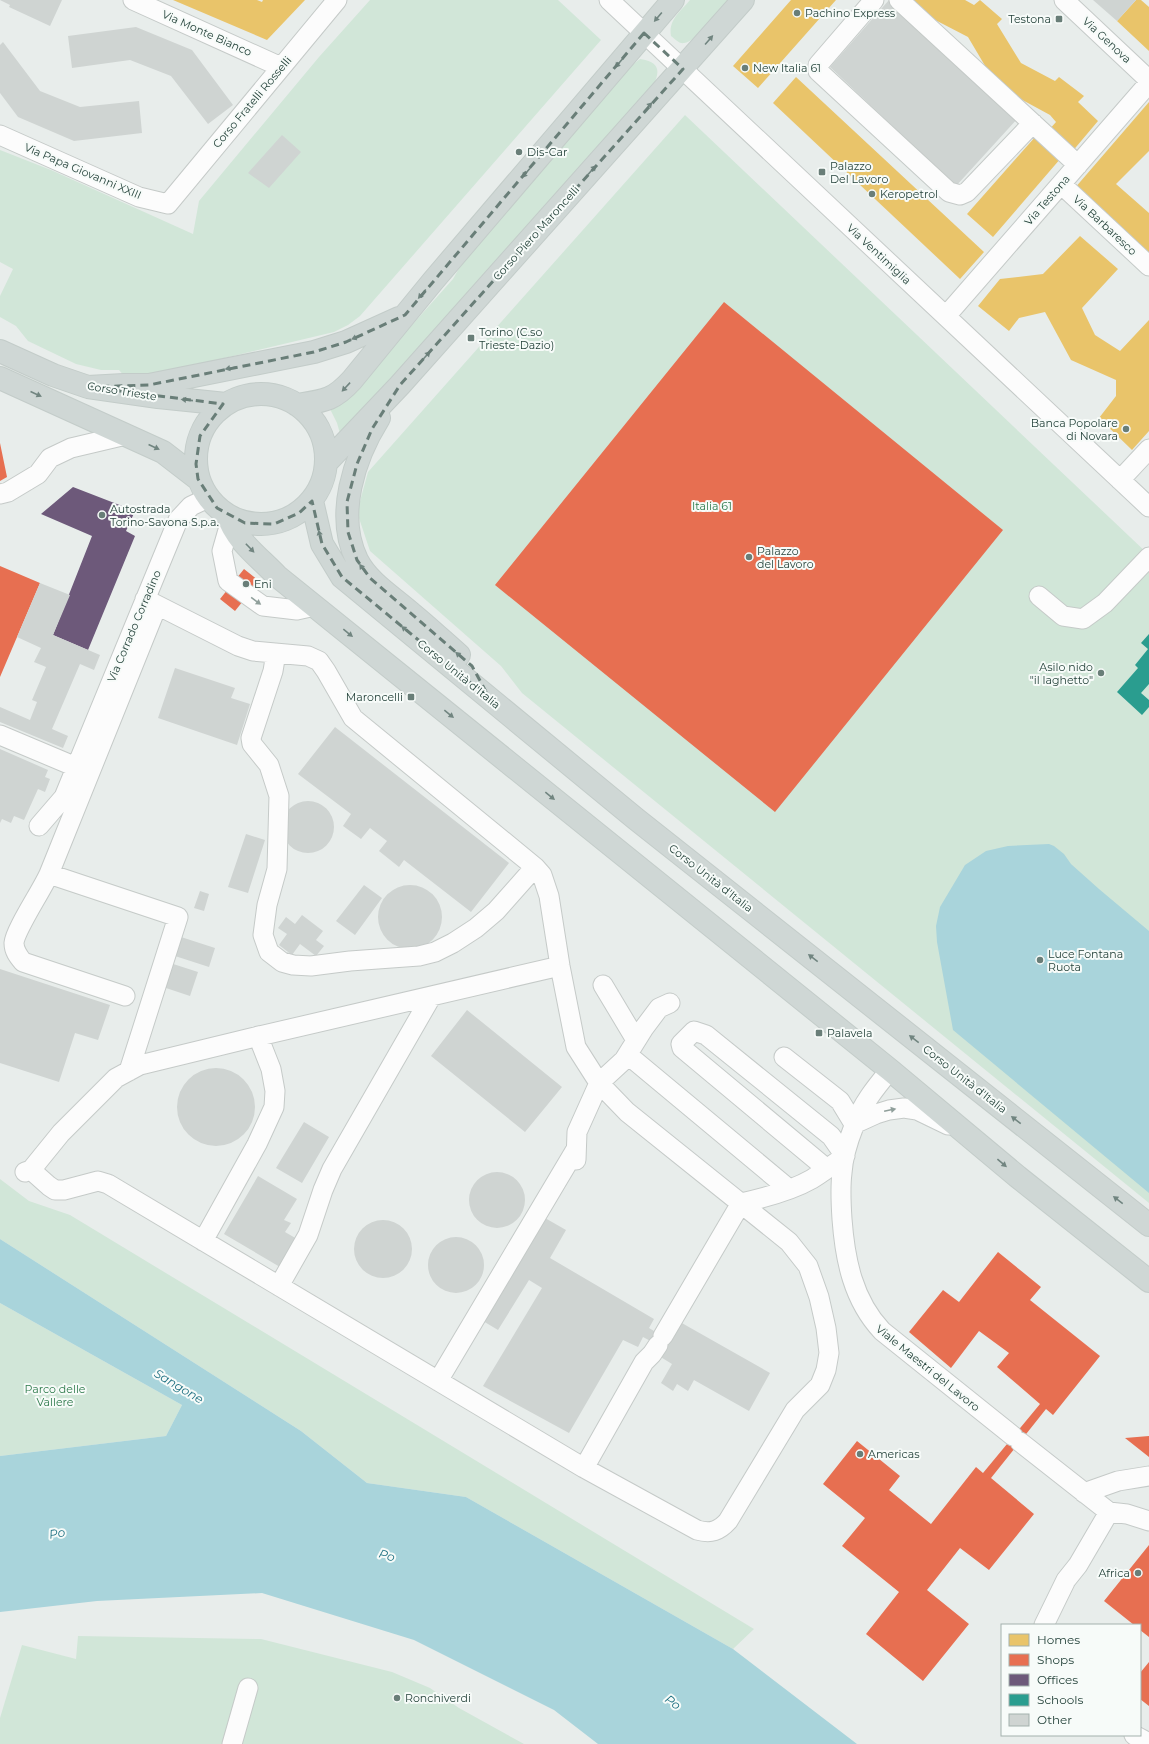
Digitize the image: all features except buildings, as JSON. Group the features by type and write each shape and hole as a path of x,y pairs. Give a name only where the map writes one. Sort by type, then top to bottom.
{"main road":[{"path":"297,405 320,401 341,392 673,0"},
{"name":"Corso Piero Maroncelli","path":"326,463 400,385 743,0"},
{"path":"88,388 124,385 149,385 314,352 346,342 405,315"},
{"name":"Corso Trieste","path":"0,351 53,375 88,388 226,404"},
{"path":"0,378 163,452 198,479"},
{"path":"400,385 372,429 357,464 347,502 348,532 357,560 370,578 472,666 490,699"},
{"path":"229,519 257,525 274,524 287,520 299,513 312,501 322,481 326,463 323,440 314,421 297,405 280,397 264,394 248,395 226,404 215,413 206,425 200,436 197,449 196,464 198,479 208,498 229,519 240,537 277,576 890,1070 1018,1177 1149,1281"},
{"name":"Corso Unità d'Italia","path":"312,501 322,544 342,577 642,824 1149,1225"},
{"path":"1018,1177 1149,1262"}],"street":[{"name":"Via Monte Bianco","path":"133,0 281,67"},
{"name":"Corso Fratelli Rosselli","path":"168,204 337,0"},
{"name":"Via Ventimiglia","path":"609,0 1149,508"},
{"path":"874,0 818,65 818,71 949,192 960,195 966,192 1033,123"},
{"path":"899,0 1078,165"},
{"name":"Via Genova","path":"1064,0 1149,80"},
{"name":"Via Testona","path":"946,316 1149,83"},
{"name":"Via Papa Giovanni XXIII","path":"0,135 139,196 168,204"},
{"name":"Via Barbaresco","path":"1061,184 1149,266"},
{"path":"0,494 8,492 38,474 50,458 71,448 126,434"},
{"path":"1120,480 1149,449"},
{"name":"Via Corrado Corradino","path":"39,826 64,797 76,767 151,602 178,520 191,506 208,498"},
{"path":"229,519 222,551 228,581 263,606 297,610 315,606"},
{"path":"1039,596 1063,616 1082,619 1106,603 1149,557"},
{"path":"125,996 23,962 16,954 14,943 19,930 42,890 49,874 151,602 238,646 253,651 308,656 318,661 326,671 353,718 535,867 542,875 549,896 560,966 576,1047 599,1083 627,1112 789,1242 808,1266 819,1297 826,1328 829,1353 826,1370 820,1385 795,1410 728,1521 722,1527 714,1531 706,1532 697,1530 584,1468 108,1184 98,1181 64,1190 55,1190 39,1176 28,1171 61,1133 116,1078 140,1065 560,966"},
{"path":"276,653 273,671 251,738 252,744 269,765 279,796 277,870 268,905 263,935 269,952 282,962 293,966 311,966 350,961 419,956 435,952 453,943 476,928 496,910 535,867"},
{"path":"0,735 76,767"},
{"path":"49,874 178,917 129,1071"},
{"path":"603,985 632,1048 789,1188"},
{"path":"279,1286 308,1235 323,1190 332,1169 431,997"},
{"path":"576,1174 577,1132 599,1083 624,1060 644,1028 659,1008 670,1003"},
{"path":"584,1468 644,1362 652,1354 660,1341 741,1203 812,1179 827,1169 845,1156 831,1136 706,1035 694,1031 681,1044 682,1048 827,1169"},
{"path":"203,1241 257,1144 274,1107 275,1091 271,1069 258,1036"},
{"path":"784,1057 840,1101 854,1124 876,1114 904,1108 923,1112 931,1118 964,1132"},
{"name":"Viale Maestri del Lavoro","path":"890,1070 870,1094 854,1124 842,1173 841,1199 848,1268 858,1297 873,1322 895,1343 1084,1493 1109,1512 1127,1514 1149,1521"},
{"path":"438,1381 576,1149"},
{"path":"1084,1493 1118,1481 1149,1476"},
{"path":"1044,1624 1066,1580 1078,1565 1109,1512"},
{"path":"232,1744 248,1688"},
{"path":"1136,1736 1149,1743"}],"highlighted area":[{"path":"644,33 683,69 400,385 372,429 357,464 347,502 348,532 357,560 370,578 472,666 490,699 342,577 322,544 312,501 299,513 274,524 245,523 217,508 198,479 196,464 200,436 223,404 88,387 149,385 314,352 346,342 405,315"}],"green space":[{"path":"370,0 558,0 601,40 360,316 348,325 334,332 132,380 126,378 119,370 101,370 76,364 28,341 16,326 0,317 0,296 13,269 0,262 0,150 51,170 193,234 199,201 319,57"},
{"path":"690,0 729,0 702,32 689,41 680,43 671,36 671,25 676,16"},
{"path":"640,59 651,62 657,68 656,80 653,86 341,437 337,423 329,407 347,398 453,279 470,249 631,66"},
{"name":"Italia 61","path":"685,115 1149,555 1149,1203 522,693 501,666 370,551 357,512 368,472"},
{"path":"0,1179 29,1201 70,1215 754,1629 733,1649 466,1497 367,1483 301,1431 0,1239"},
{"name":"Parco delle Vallere","path":"0,1303 182,1405 166,1436 0,1456"},
{"path":"78,1636 261,1639 392,1672 430,1688 459,1708 524,1744 0,1744 0,1718 22,1645 76,1659"}],"water":[{"path":"1049,844 1064,854 1071,864 1149,931 1149,1193 953,1030 937,942 936,926 940,907 965,865 986,851 1008,846"},
{"path":"0,1239 301,1431 367,1483 466,1497 733,1649 857,1744 598,1744 554,1710 414,1640 262,1593 97,1601 0,1612 0,1456 166,1436 182,1405 0,1303"}],"place":[{"name":"Pachino Express","path":"797,13"},
{"name":"Testona","path":"1059,19"},
{"name":"New Italia 61","path":"745,68"},
{"name":"Dis-Car","path":"519,152"},
{"name":"Palazzo Del Lavoro","path":"822,172"},
{"name":"Keropetrol","path":"872,194"},
{"name":"Torino (C.so Trieste-Dazio)","path":"471,338"},
{"name":"Banca Popolare di Novara","path":"1126,429"},
{"name":"Autostrada Torino-Savona S.p.a.","path":"102,515"},
{"name":"Palazzo del Lavoro","path":"749,557"},
{"name":"Eni","path":"246,584"},
{"name":"Asilo nido \"il laghetto\"","path":"1101,673"},
{"name":"Maroncelli","path":"411,697"},
{"name":"Luce Fontana Ruota","path":"1040,960"},
{"name":"Palavela","path":"819,1033"},
{"name":"Americas","path":"860,1454"},
{"name":"Africa","path":"1138,1573"},
{"name":"Ronchiverdi","path":"397,1698"}],"water label":[{"name":"Sangone","path":"179,1386"},
{"name":"Po","path":"57,1533"},
{"name":"Po","path":"387,1555"},
{"name":"Po","path":"673,1702"}]}
